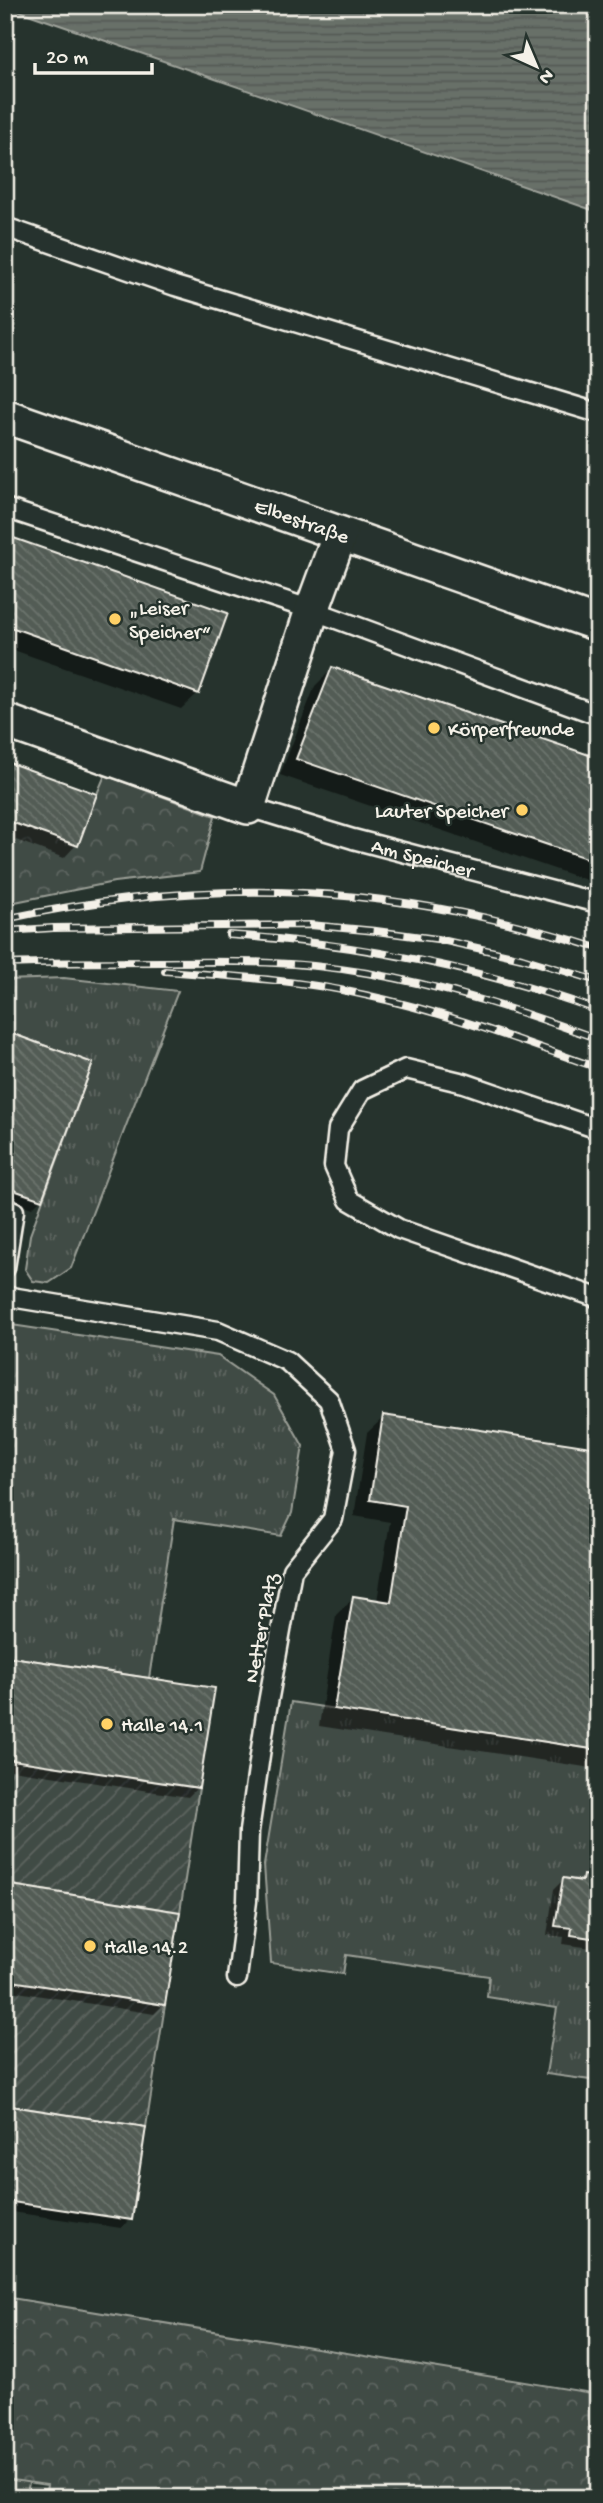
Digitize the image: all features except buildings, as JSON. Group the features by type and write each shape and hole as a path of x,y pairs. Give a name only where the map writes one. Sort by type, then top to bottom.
{"street":[{"name":"Elbestraße","path":"5,416 598,624"},
{"path":"248,807 312,610 340,534"},
{"name":"Am Speicher","path":"5,721 248,807"}],"lane":[{"path":"5,227 175,286 598,413"},
{"path":"5,508 312,610 598,715"},
{"name":"Am Speicher","path":"248,807 352,839 598,903"},
{"path":"598,1129 464,1083 406,1069 362,1090 338,1129 334,1166 349,1200 398,1229 598,1298"},
{"path":"5,1208 14,1211 5,1268"},
{"name":"Netter Platz","path":"5,1296 218,1331 287,1361 328,1400 346,1450 333,1519 292,1570 266,1714 249,1830 247,1901 237,1978"}],"green space":[{"path":"105,775 215,816 200,872 114,882 5,904 5,820 97,794"},
{"path":"64,978 178,991 71,1268 49,1283 33,1281 25,1269 30,1235 93,1063 5,1031 5,980"},
{"path":"5,1324 218,1356 274,1395 303,1446 292,1513 281,1536 174,1519 149,1678 5,1656"},
{"path":"291,1702 598,1750 598,2081 546,2074 557,2008 487,1997 489,1976 346,1955 343,1974 271,1963 264,1865"},
{"path":"5,1759 199,1788 180,1912 5,1884"},
{"path":"5,1980 165,2005 146,2127 5,2105"},
{"path":"5,2297 598,2394 598,2498 45,2498 47,2485 5,2479"},
{"path":"5,2452 29,2483 26,2498 5,2498"}],"shaded area":[{"path":"5,5 598,5 598,212 5,6"}],"railway":[{"path":"5,919 82,905 157,896 231,892 304,893 376,899 449,910 598,948"},
{"path":"5,931 310,925 437,939 522,958 598,981"},
{"path":"229,935 324,944 416,959 507,981 598,1010"},
{"path":"5,964 241,962 342,969 397,978 455,992 598,1039"},
{"path":"165,971 290,982 365,995 454,1018 598,1068"}],"place":[{"name":"„Leiser Speicher“","path":"115,619"},
{"name":"Körperfreunde","path":"434,728"},
{"name":"Lauter Speicher","path":"522,810"},
{"name":"Halle 14.1","path":"107,1724"},
{"name":"Halle 14.2","path":"90,1946"}]}
